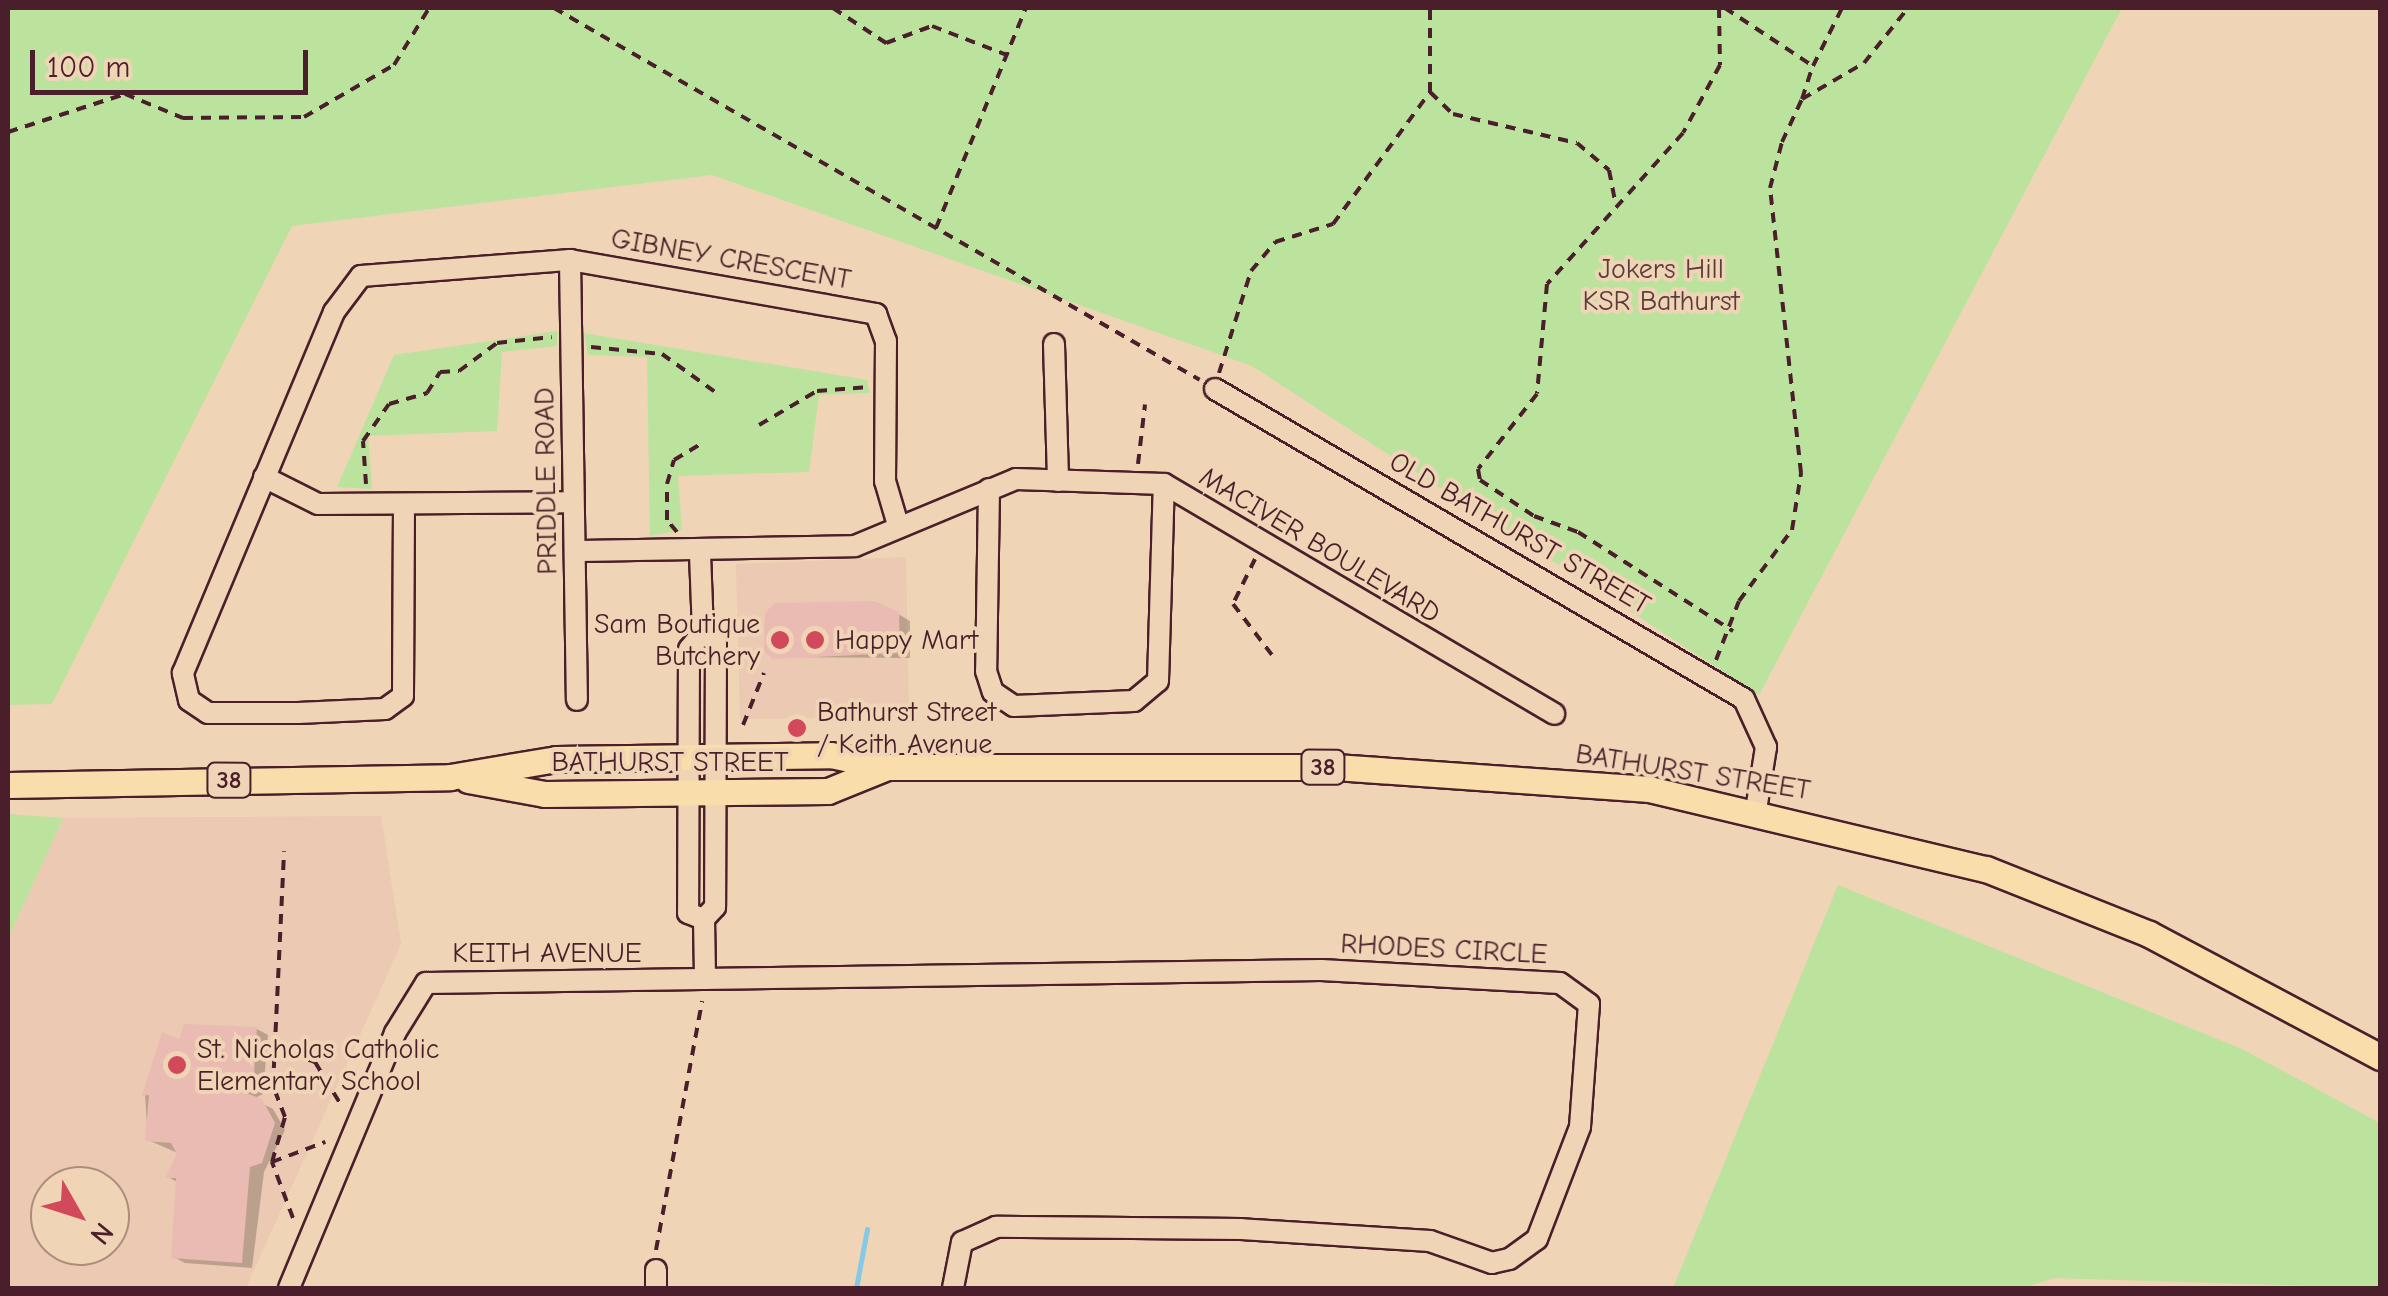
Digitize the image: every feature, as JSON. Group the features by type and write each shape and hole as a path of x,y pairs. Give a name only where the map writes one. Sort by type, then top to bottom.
{"main road":[{"name":"BATHURST STREET","path":"8,785 450,776 556,759 832,755 886,766 1477,773 1756,810 2040,890 2150,934 2380,1057"},
{"name":"BATHURST STREET","path":"450,776 545,794 828,790 886,766"}],"street":[{"path":"355,253 361,276 334,312 183,673 189,700 208,713 384,709 403,696 404,504"},
{"name":"GIBNEY CRESCENT","path":"361,276 570,260 876,314 886,386 884,481 898,525"},
{"name":"PRIDDLE ROAD","path":"570,260 577,700"},
{"path":"1054,344 1058,482"},
{"name":"OLD BATHURST STREET","path":"1215,389 1709,673 1759,716 1766,747 1756,810"},
{"path":"264,477 318,504 573,502"},
{"name":"MACIVER BOULEVARD","path":"576,551 700,554 855,546 1016,479 1164,484 1262,546 1554,714"},
{"path":"990,489 986,671 993,692 1014,706 1134,701 1158,681 1164,484"},
{"path":"700,554 703,632 716,643 702,758 688,793 688,913 704,920"},
{"path":"702,758 716,792 715,907 704,920 706,978"},
{"name":"RHODES CIRCLE","path":"706,978 1320,970 1560,983 1589,1004 1580,1127 1537,1239 1509,1259 1492,1263 1430,1241 1316,1234 996,1227 962,1242 953,1288"},
{"name":"KEITH AVENUE","path":"289,1288 395,1033 426,983 706,978"}],"path":[{"path":"8,132 125,94 183,118 304,116 394,66 429,8"},
{"path":"554,8 1215,389 1251,271 1275,242 1333,224 1430,92 1430,8"},
{"path":"833,8 886,43 932,26 1006,54"},
{"path":"936,228 1026,8"},
{"path":"1722,8 1813,66"},
{"path":"1722,8 1720,65 1683,133 1615,200 1547,284 1537,394 1517,428 1483,456 1480,480 1733,631"},
{"path":"1709,673 1733,631 1739,601 1792,530 1800,473 1770,188 1813,66 1842,8"},
{"path":"1802,99 1864,63 1908,8"},
{"path":"1430,92 1453,114 1577,143 1609,170 1615,200"},
{"path":"366,504 363,441 389,404 428,393 440,372 459,372 496,343 571,341 662,354 718,394"},
{"path":"758,425 817,390 886,386"},
{"path":"1136,483 1144,404"},
{"path":"678,553 667,484 674,460 704,442"},
{"path":"1262,546 1233,604 1272,655"},
{"path":"743,725 764,672"},
{"path":"284,851 274,1104 285,1117 272,1162 293,1218"},
{"path":"656,1279 657,1220 702,1002"},
{"path":"275,1048 316,1062 341,1105"},
{"path":"272,1162 325,1142"}],"shaded area":[{"path":"906,557 909,717 740,719 736,564"},
{"name":"St. Nicholas Catholic Elementary School","path":"381,816 401,944 246,1288 8,1288 8,939 63,818"}],"green space":[{"name":"Jokers Hill KSR Bathurst","path":"8,8 2122,8 1759,695 1252,366 712,175 292,226 52,704 8,705"},
{"path":"557,331 557,346 502,352 497,431 368,436 372,489 337,487 394,355"},
{"path":"584,333 867,380 870,393 819,395 809,472 678,476 682,530 650,536 647,357 588,355"},
{"path":"8,814 63,818 8,939"},
{"path":"1838,885 2242,1049 2380,1123 2380,1288 2055,1278 2022,1288 1673,1288"}],"building":[{"path":"874,601 899,612 900,653 773,659 764,652 765,613 775,603"},
{"path":"184,1024 257,1027 253,1089 243,1092 262,1099 275,1123 262,1163 250,1167 242,1263 171,1258 176,1178 165,1178 177,1154 171,1143 145,1141 149,1095 142,1096 162,1032 179,1039"}],"waterway":[{"path":"856,1288 867,1229"}],"place":[{"name":"Sam Boutique Butchery","path":"780,640"},
{"name":"Happy Mart","path":"815,640"},
{"name":"Bathurst Street / Keith Avenue","path":"797,728"},
{"name":"St. Nicholas Catholic Elementary School","path":"177,1065"}]}
